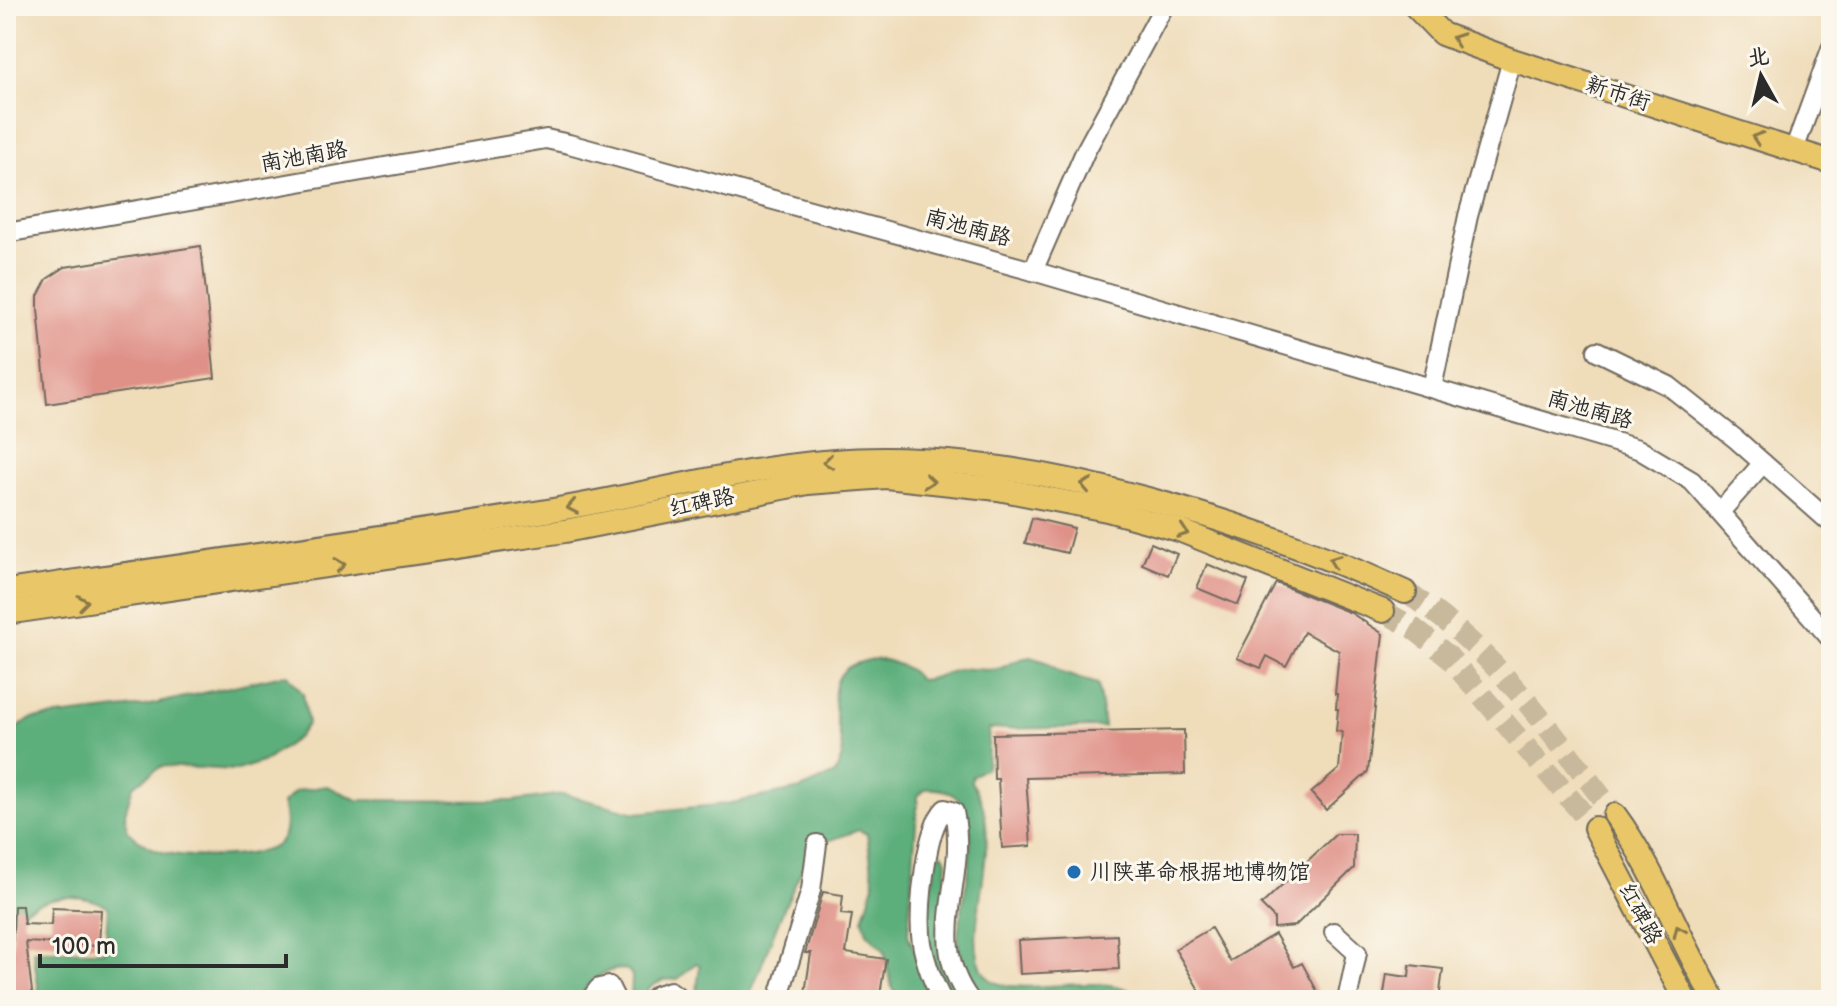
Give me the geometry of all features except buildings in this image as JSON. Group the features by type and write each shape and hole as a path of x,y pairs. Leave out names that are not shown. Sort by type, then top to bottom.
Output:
{"main road":[{"name":"新市街","path":"1415,6 1442,34 1512,60 1831,162"},
{"path":"6,591 556,510 785,467 835,460 888,459 974,465 1108,489 1289,544 1405,592"},
{"name":"红碑路","path":"6,613 565,531 808,483 886,477 998,489 1107,510 1179,530 1383,611"},
{"path":"1615,815 1659,885 1696,969 1715,1000"},
{"name":"红碑路","path":"1595,828 1685,1000"}],"street":[{"path":"1033,271 1085,152 1164,6"},
{"path":"1794,150 1831,49"},
{"path":"1432,388 1468,216 1512,60"},
{"name":"南池南路","path":"6,233 546,139 1033,271 1638,449 1692,481 1831,639"},
{"path":"1597,351 1669,386 1831,523"},
{"path":"1720,512 1763,463"},
{"path":"942,1000 926,961 921,935 930,848 939,816 945,809 954,812 957,826 957,857 947,937 951,965 959,985 970,1000"},
{"path":"778,1000 811,890 817,844"},
{"path":"1334,932 1357,953 1347,1000"},
{"path":"590,1000 599,988 609,986 616,1000"},
{"path":"652,1000 670,991 682,1000"}],"green space":[{"path":"1031,657 1046,662 1062,673 1098,684 1104,727 989,729 987,767 972,776 971,782 982,804 986,829 986,855 976,933 978,956 985,974 997,983 1036,987 1109,985 1128,990 1143,1000 984,1000 966,970 958,946 968,872 969,823 962,804 949,792 926,789 918,796 908,935 936,1000 899,1000 891,985 884,950 867,933 863,919 874,884 867,834 859,830 825,842 808,855 748,1000 699,1000 700,965 696,963 678,979 664,980 650,987 639,1000 631,1000 632,976 628,970 620,969 599,976 579,1000 40,1000 33,950 105,951 108,907 82,898 55,898 29,907 6,923 6,735 31,719 145,706 287,674 303,694 308,723 298,737 265,761 237,770 162,766 133,786 125,813 127,831 154,849 180,855 236,856 278,844 285,830 283,803 296,791 327,786 357,800 512,801 563,794 636,813 726,804 801,789 835,774 842,757 835,688 846,669 867,660 885,660 908,669 919,680 962,669 1001,668"},
{"path":"942,853 947,860 941,937 962,1000 947,1000 927,941 929,895 938,854"}],"tunnel":[{"path":"1405,592 1436,613 1493,664 1545,724 1615,815"},
{"path":"1383,611 1413,628 1447,655 1595,828"}],"place":[{"name":"川陕革命根据地博物馆","path":"1074,872"}]}
